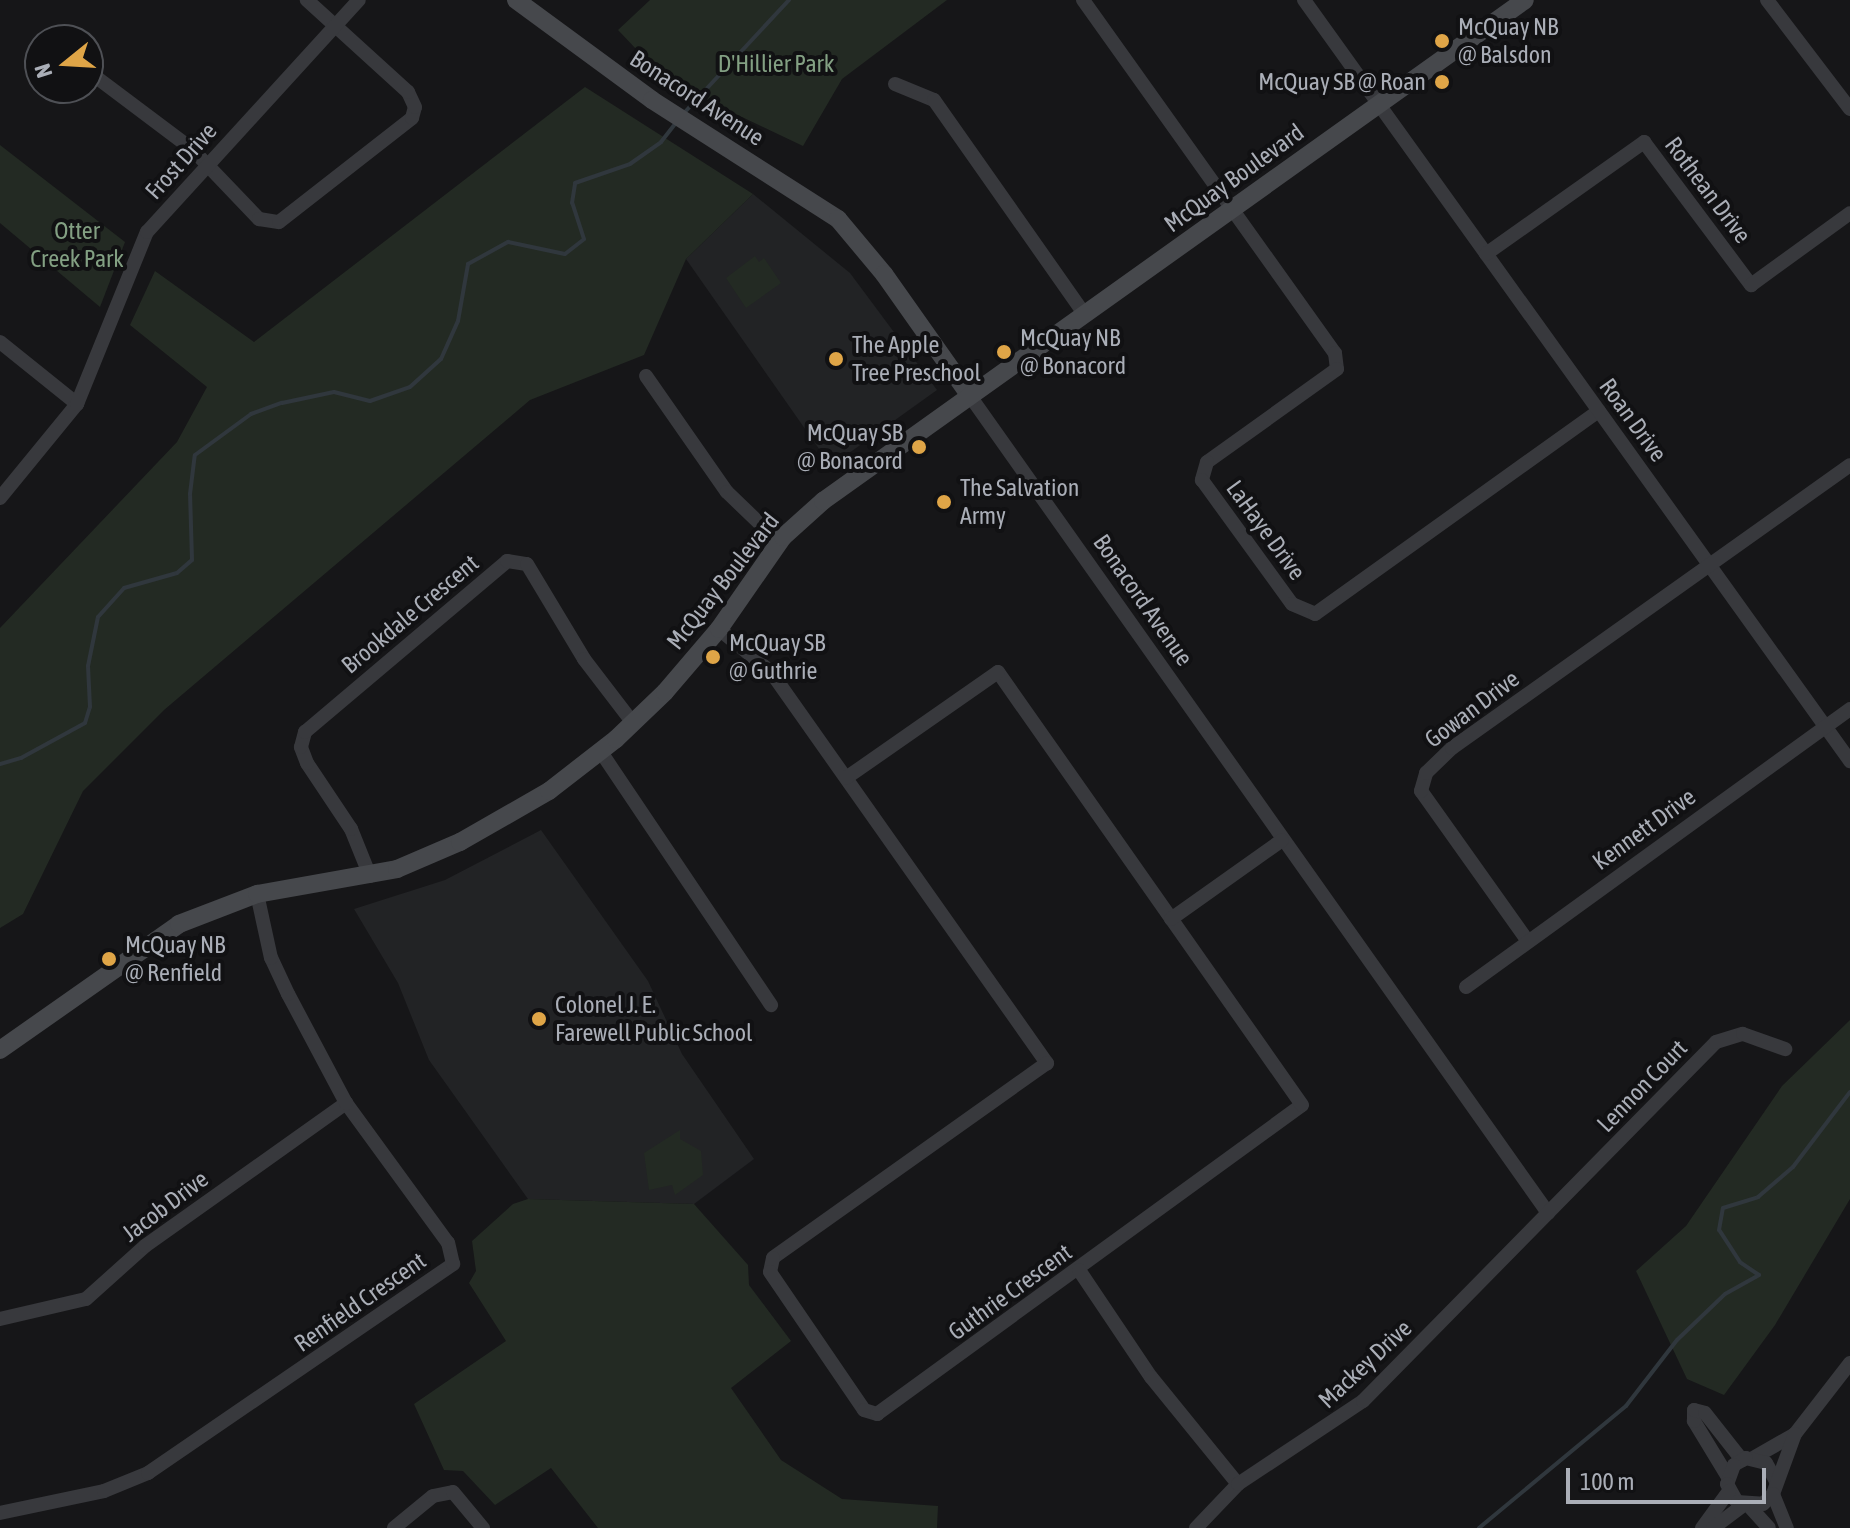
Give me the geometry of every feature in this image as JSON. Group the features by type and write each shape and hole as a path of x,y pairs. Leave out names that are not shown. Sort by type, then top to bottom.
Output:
{"street":[{"path":"104,82 139,105 207,163 259,219 279,222 412,118 415,107 408,92 307,0"},
{"name":"Frost Drive","path":"0,498 77,404 147,232 359,0"},
{"name":"Bonacord Avenue","path":"516,0 652,100 838,219 878,264 1548,1213"},
{"path":"1083,0 1233,209"},
{"name":"Roan Drive","path":"1304,0 1850,761"},
{"name":"McQuay Boulevard","path":"0,1050 157,937 257,894 370,876 425,858 496,824 601,752 633,723 719,629 779,542 823,501 1523,0"},
{"path":"1767,0 1850,109"},
{"path":"895,84 934,100 1085,315"},
{"name":"Rothean Drive","path":"1486,254 1644,142 1751,285 1850,213"},
{"name":"LaHaye Drive","path":"1233,209 1335,353 1337,369 1207,462 1202,480 1292,604 1315,614 1599,411"},
{"path":"0,342 77,404"},
{"path":"646,376 727,492 779,542"},
{"path":"1711,566 1850,465"},
{"name":"Brookdale Crescent","path":"370,876 351,829 307,763 301,747 305,732 507,561 527,564 584,659 633,723"},
{"name":"Gowan Drive","path":"1527,940 1421,791 1426,773 1452,748 1711,566"},
{"name":"Guthrie Crescent","path":"719,629 771,672 1047,1063 773,1258 770,1272 864,1410 877,1414 1302,1105 998,672 846,778"},
{"name":"Kennett Drive","path":"1466,987 1850,709"},
{"path":"601,752 771,1005"},
{"path":"1171,919 1282,840"},
{"name":"Renfield Crescent","path":"0,1513 104,1491 148,1473 453,1264 448,1243 346,1103 271,958 257,894"},
{"name":"Lennon Court","path":"1548,1213 1716,1042 1743,1034 1785,1049"},
{"name":"Jacob Drive","path":"0,1319 86,1299 145,1246 346,1103"},
{"name":"Mackey Drive","path":"1196,1528 1238,1484 1363,1401 1548,1213"},
{"path":"1079,1270 1151,1377 1238,1484"},
{"path":"1713,1528 1774,1488 1795,1434 1850,1363"},
{"path":"1769,1528 1728,1484 1694,1421 1694,1410 1705,1413 1748,1459 1766,1463 1787,1528"},
{"path":"1702,1528 1728,1484 1748,1459 1795,1434"},
{"path":"394,1528 433,1496 453,1492 483,1528"}],"shaded area":[{"name":"The Apple Tree Preschool","path":"753,194 850,273 937,390 831,466 686,259"},
{"name":"Colonel J. E. Farewell Public School","path":"541,830 648,981 682,1054 754,1159 694,1204 528,1199 429,1060 398,983 354,909 445,880"}],"green space":[{"name":"D'Hillier Park","path":"650,0 947,0 842,79 803,146 683,89 656,70 618,30"},
{"path":"585,87 753,194 686,259 644,355 530,400 164,710 83,791 23,914 0,928 0,628 177,442 207,387 130,325 155,271 254,342"},
{"name":"Otter Creek Park","path":"0,145 125,242 100,307 0,223"},
{"path":"755,256 759,262 764,258 781,283 746,308 726,278"},
{"path":"1850,1020 1850,1199 1775,1325 1724,1395 1687,1379 1636,1271 1686,1226 1782,1086"},
{"path":"680,1130 680,1139 701,1151 703,1175 675,1195 672,1185 649,1190 644,1153"},
{"path":"528,1199 694,1204 748,1265 749,1285 791,1341 731,1388 781,1460 842,1499 938,1506 937,1528 598,1528 551,1468 495,1505 463,1471 444,1470 414,1404 506,1341 469,1283 476,1271 472,1241 513,1204"}],"waterway":[{"path":"684,113 789,0"},
{"path":"0,764 21,758 85,723 90,707 88,666 98,617 124,588 177,573 192,560 190,494 195,455 251,414 282,403 334,392 370,401 410,387 441,359 458,321 468,264 508,242 565,254 584,239 572,203 575,183 630,164 661,142 676,123"},
{"path":"1479,1528 1626,1406 1677,1340 1725,1294 1759,1275 1740,1262 1719,1230 1723,1208 1758,1197 1793,1167 1850,1092"}],"place":[{"name":"McQuay NB @ Balsdon","path":"1442,41"},
{"name":"McQuay SB @ Roan","path":"1442,82"},
{"name":"McQuay NB @ Bonacord","path":"1004,352"},
{"name":"The Apple Tree Preschool","path":"836,359"},
{"name":"McQuay SB @ Bonacord","path":"919,447"},
{"name":"The Salvation Army","path":"944,502"},
{"name":"McQuay SB @ Guthrie","path":"713,657"},
{"name":"McQuay NB @ Renfield","path":"109,959"},
{"name":"Colonel J. E. Farewell Public School","path":"539,1019"}]}
